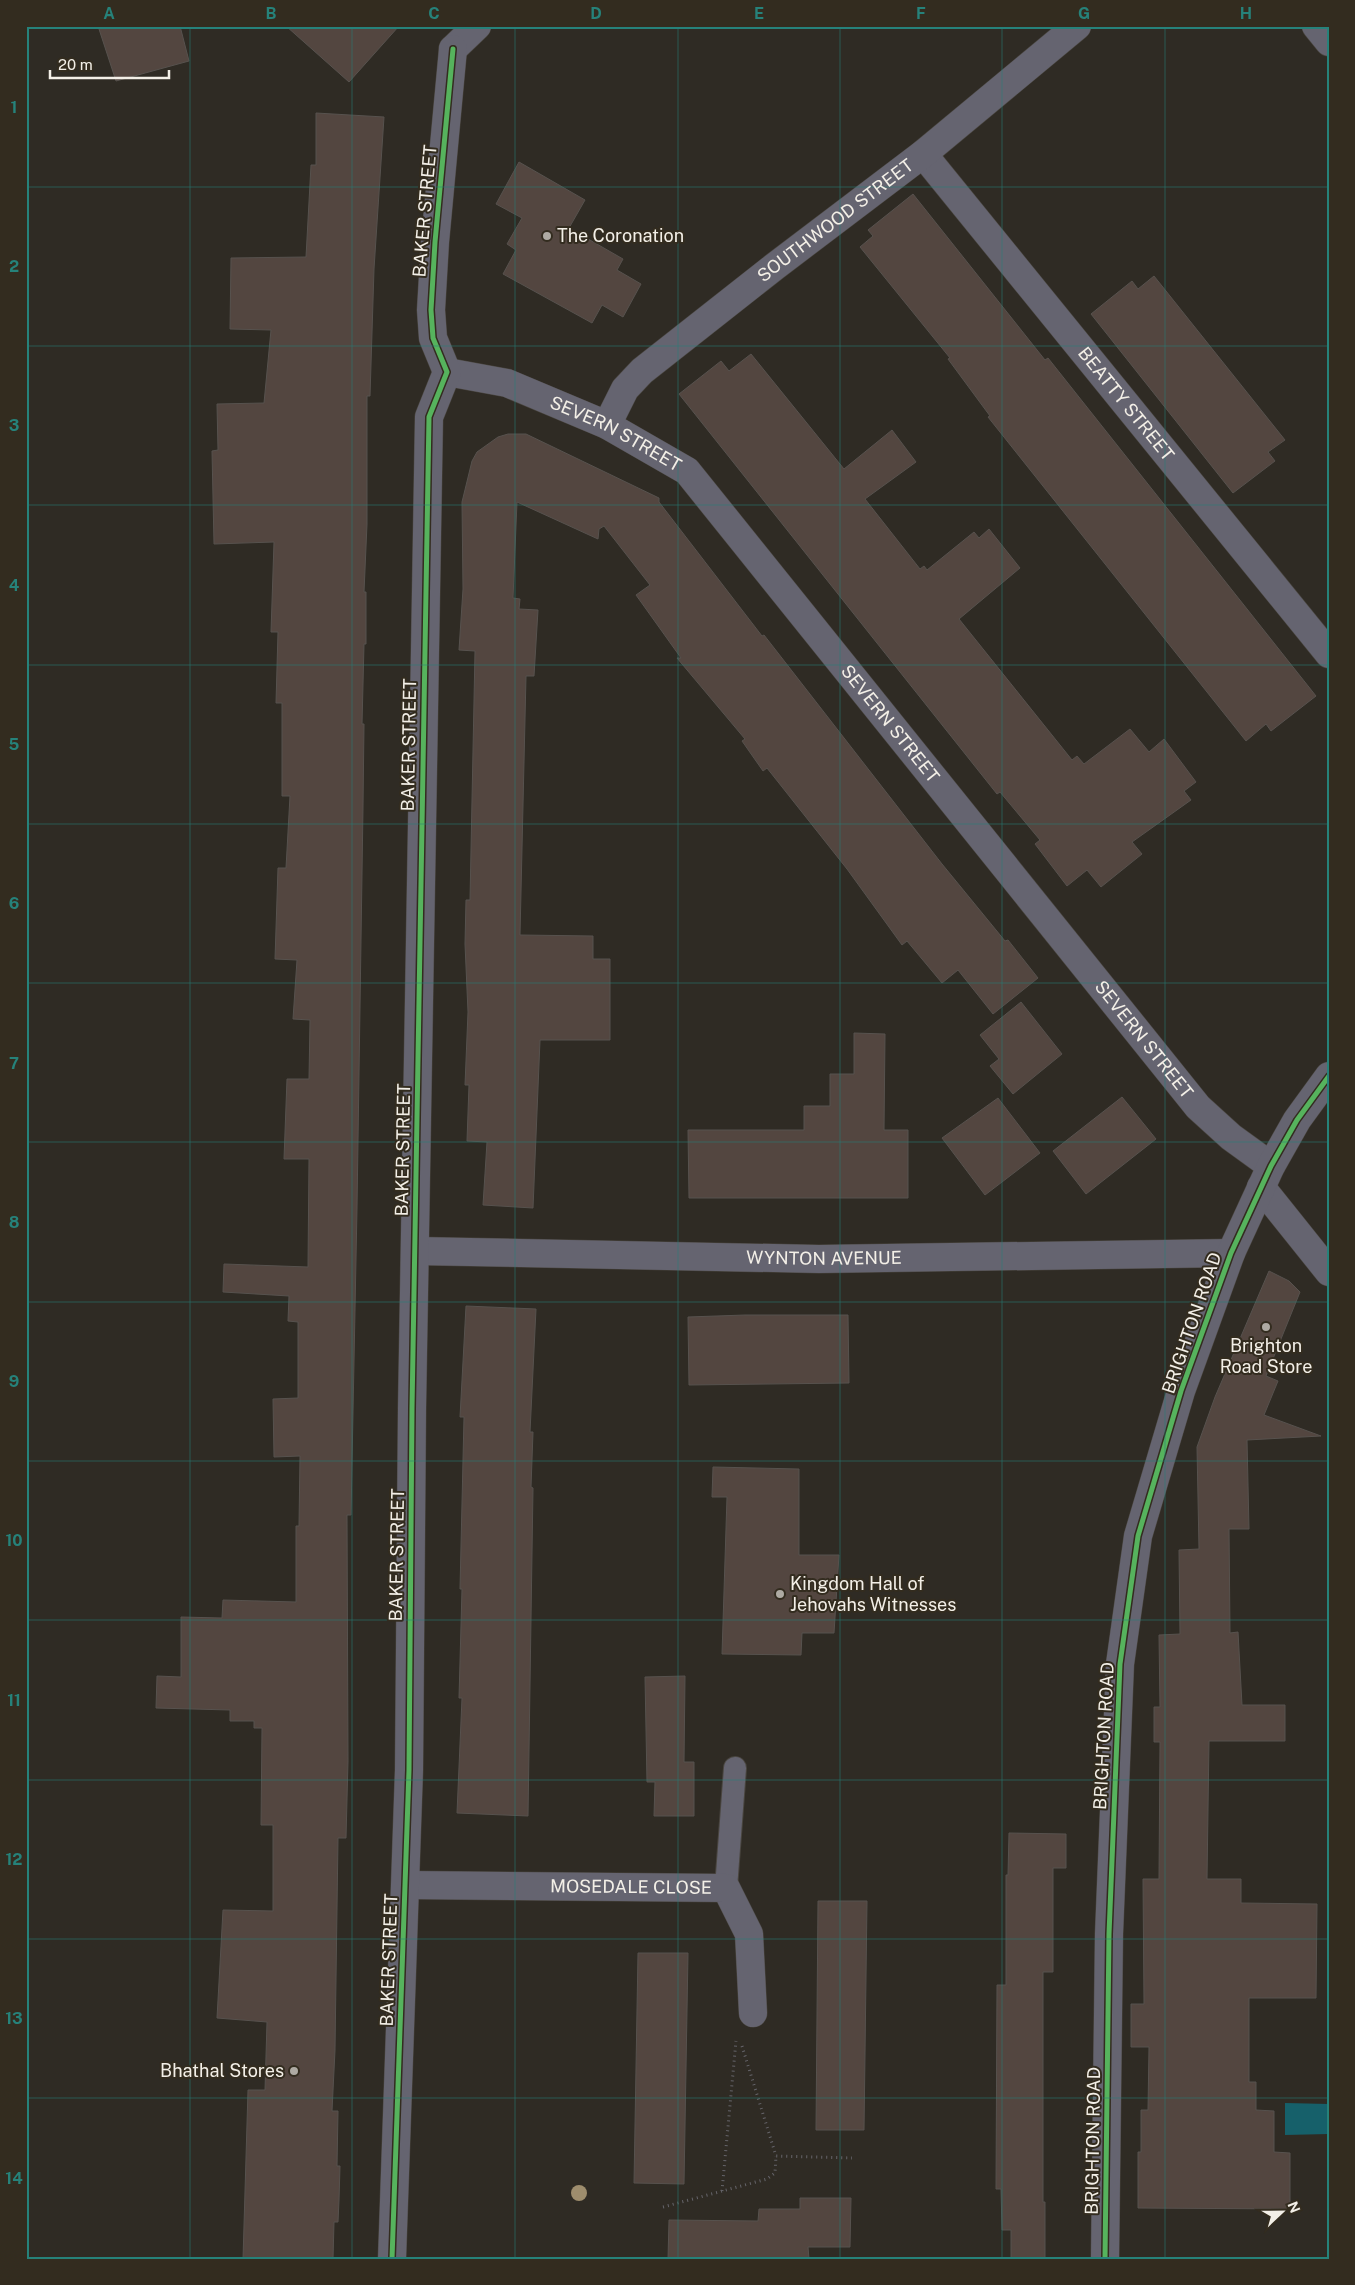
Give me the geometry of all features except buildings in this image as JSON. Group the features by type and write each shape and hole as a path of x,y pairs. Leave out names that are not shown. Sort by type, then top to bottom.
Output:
{"street":[{"path":"448,38 478,26"},
{"name":"SOUTHWOOD STREET","path":"607,425 625,389 642,371 774,267 923,154 1077,26"},
{"path":"1316,26 1329,42"},
{"name":"BAKER STREET","path":"392,2259 406,1885 429,417 447,372 433,338 431,310 448,38"},
{"name":"BEATTY STREET","path":"923,154 1329,654"},
{"name":"SEVERN STREET","path":"447,372 507,383 607,425 687,471 1198,1107 1231,1137 1266,1176 1329,1272"},
{"name":"BRIGHTON ROAD","path":"1105,2259 1109,1916 1120,1664 1128,1594 1138,1536 1179,1400 1230,1253 1266,1176 1297,1120 1329,1076"},
{"name":"WYNTON AVENUE","path":"416,1251 819,1258 1230,1253"},
{"name":"MOSEDALE CLOSE","path":"406,1885 726,1888 749,1934 753,2013"}],"lane":[{"path":"726,1888 735,1768"}],"path":[{"path":"663,2207 767,2179 775,2173 776,2156 738,2038 722,2191"},
{"path":"776,2156 852,2158"}],"water":[{"path":"1285,2103 1329,2104 1329,2134 1285,2135"}],"cycle path":[{"path":"392,2259 409,1770 412,1409 429,417 447,372 433,338 431,310 435,242 453,49"},
{"path":"1105,2259 1109,1934 1120,1664 1138,1536 1181,1391 1231,1253 1271,1166 1297,1120 1329,1076"}],"place":[{"name":"The Coronation","path":"547,236"},
{"name":"Brighton Road Store","path":"1266,1327"},
{"name":"Kingdom Hall of Jehovahs Witnesses","path":"780,1594"},
{"name":"Bhathal Stores","path":"294,2071"}]}
